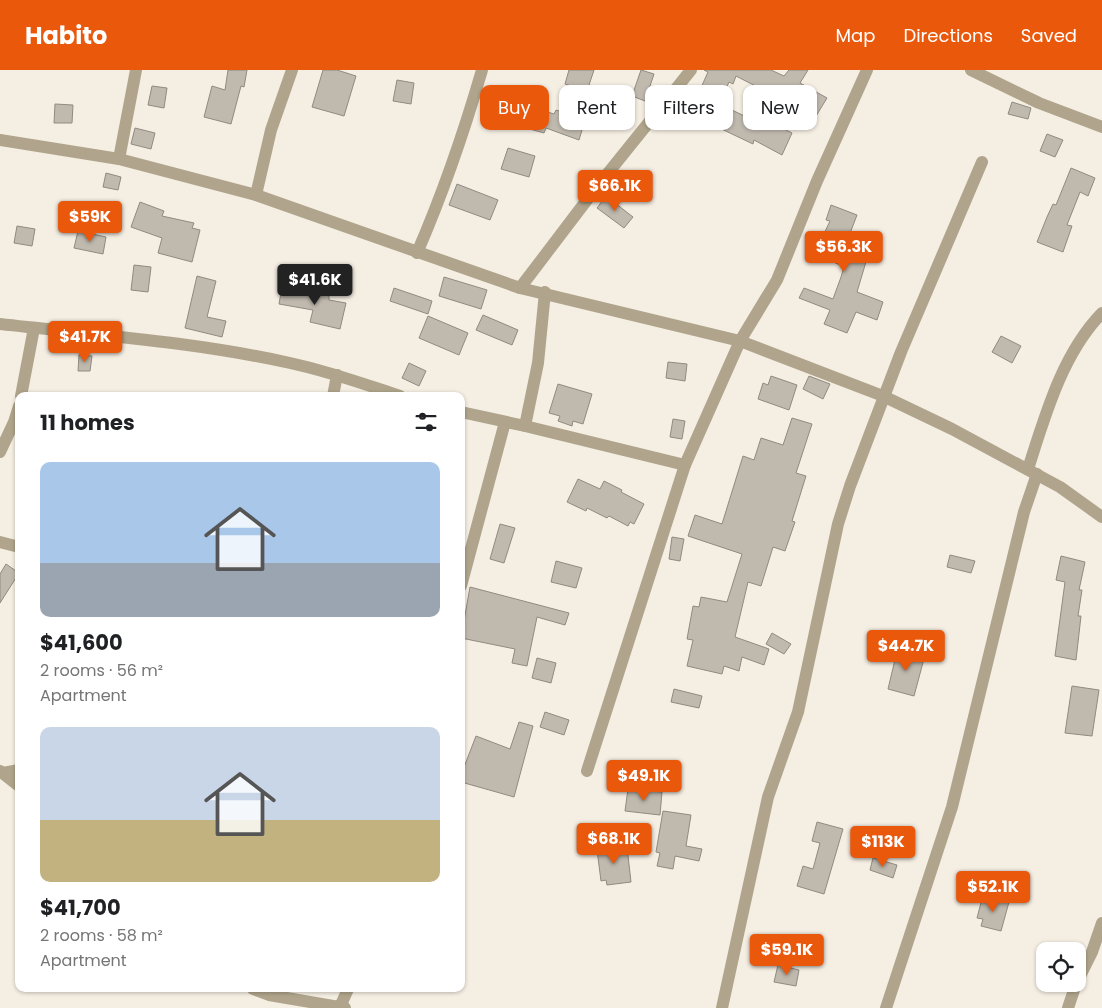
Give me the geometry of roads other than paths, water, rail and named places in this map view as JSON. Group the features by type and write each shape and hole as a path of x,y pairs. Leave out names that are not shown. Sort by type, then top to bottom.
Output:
{"street":[{"path":"119,159 136,70"},
{"path":"256,195 271,130 292,70"},
{"path":"417,253 439,202 464,132 482,70"},
{"path":"520,288 596,188 691,70"},
{"path":"587,771 685,465 740,340 777,280 824,164 867,70"},
{"path":"971,70 1046,106 1102,127"},
{"path":"0,140 119,159 256,195 520,288 545,292 684,329 740,340 884,396 1060,487 1102,517"},
{"path":"722,1008 768,797 798,712 809,668 838,524 850,486 884,396 982,162"},
{"path":"525,426 538,363 545,292"},
{"path":"886,1008 952,807 1048,407 1080,342 1102,313"},
{"path":"0,324 165,342 290,363 337,375 388,392"},
{"path":"22,392 34,328"},
{"path":"334,392 337,375"},
{"path":"465,413 685,465"},
{"path":"0,452 15,419"},
{"path":"465,571 505,422"},
{"path":"0,542 15,546"},
{"path":"2,772 15,770"},
{"path":"2,772 15,783"},
{"path":"1086,964 1102,923"},
{"path":"262,992 343,1008 347,992"},
{"path":"1068,1008 1073,992"}]}
